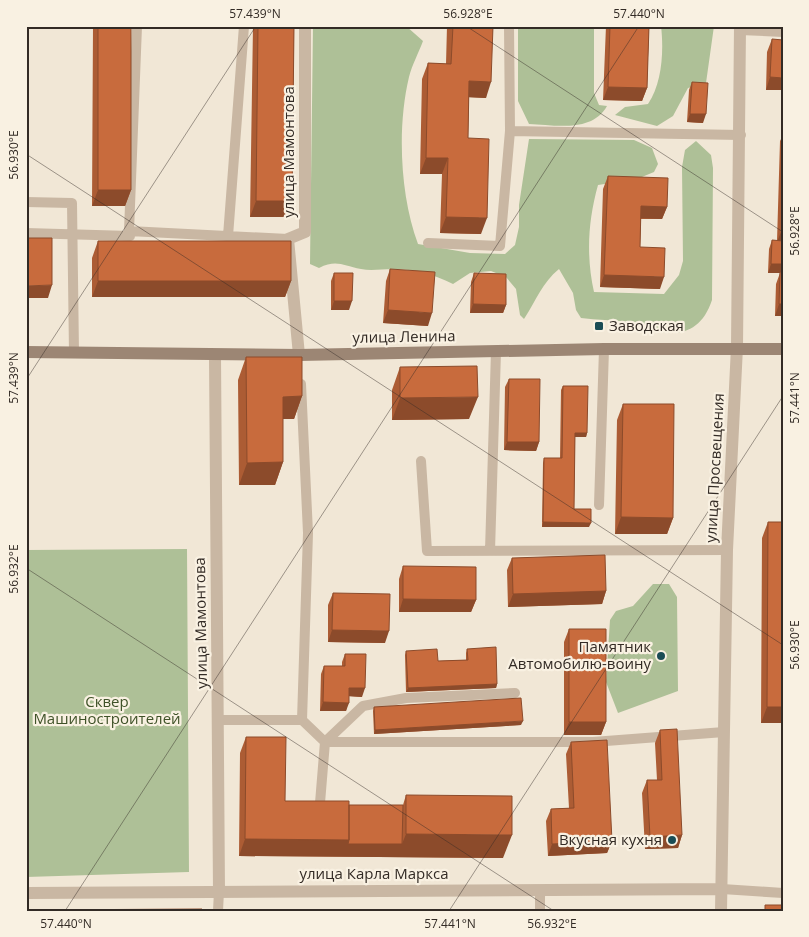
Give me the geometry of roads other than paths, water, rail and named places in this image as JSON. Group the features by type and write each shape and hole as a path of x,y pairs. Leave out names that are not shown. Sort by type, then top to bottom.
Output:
{"street":[{"name":"улица Мамонтова","path":"300,363 288,239 305,232 305,26"},
{"name":"улица Просвещения","path":"721,911 727,550 737,347 740,28"},
{"name":"улица Ленина","path":"26,352 215,356 300,363 496,351 737,347 783,349"},
{"name":"улица Мамонтова","path":"215,356 219,891"},
{"name":"улица Карла Маркса","path":"26,893 722,889"}],"lane":[{"path":"26,233 130,236 137,26"},
{"path":"228,236 244,26"},
{"path":"428,243 500,246 510,131 509,26"},
{"path":"740,28 783,32"},
{"path":"510,131 740,135"},
{"path":"26,202 72,203 74,353"},
{"path":"129,231 288,239"},
{"path":"599,504 604,349"},
{"path":"490,551 496,351"},
{"path":"300,363 308,533 302,720"},
{"path":"421,461 427,551 727,550"},
{"path":"320,803 325,742 363,706 406,698 515,693"},
{"path":"218,720 302,720 325,742 593,742 724,732"},
{"path":"722,889 783,893"},
{"path":"540,890 540,911"},
{"path":"218,911 219,891"}],"place":[{"name":"Заводская","path":"599,326"},
{"name":"Памятник Автомобилю-воину","path":"661,656"},
{"name":"Вкусная кухня","path":"672,840"}],"park label":[{"name":"Сквер Машиностроителей","path":"107,710"}]}
